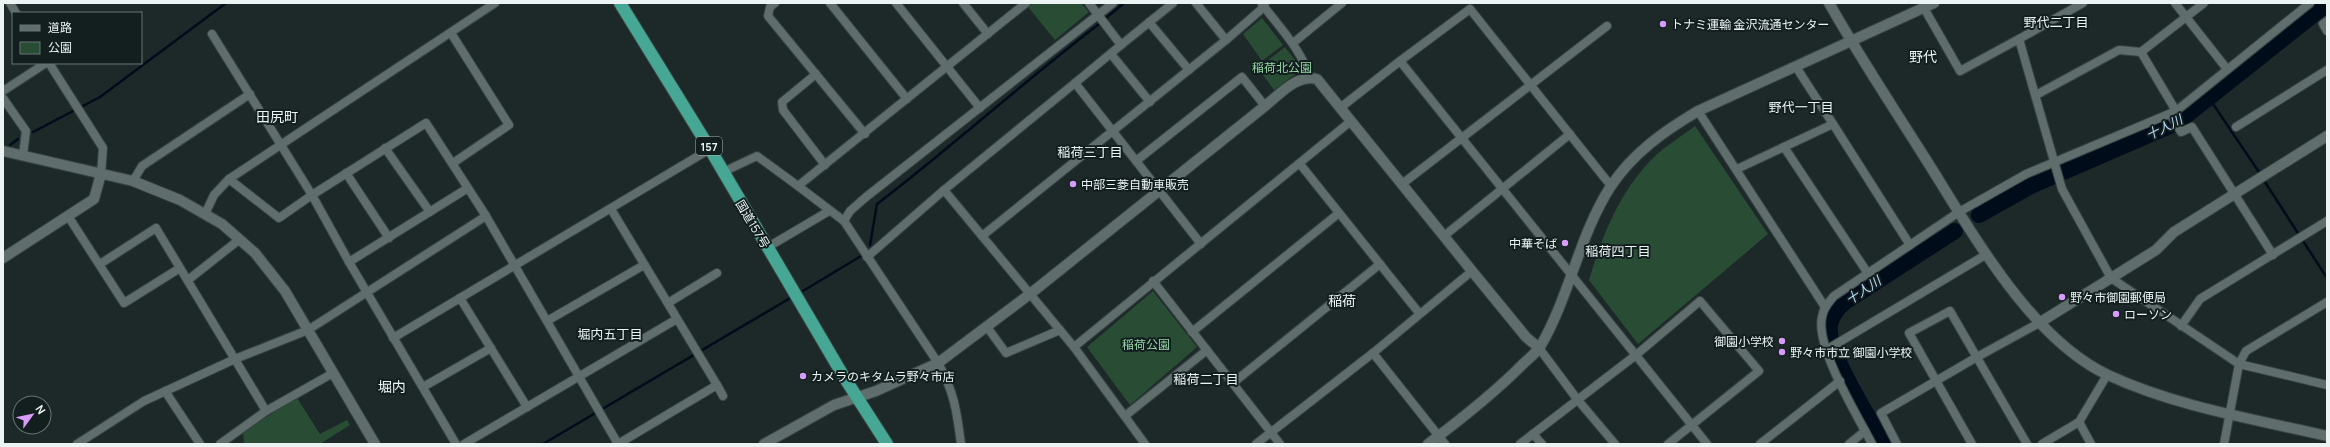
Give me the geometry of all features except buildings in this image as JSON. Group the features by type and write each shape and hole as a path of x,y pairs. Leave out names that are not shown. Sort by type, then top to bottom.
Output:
{"highway":[{"name":"国道157号","path":"620,3 710,149 856,396 887,444"}],"street":[{"path":"10,3 15,12"},
{"path":"205,214 214,195 229,179 495,3"},
{"path":"775,3 770,7 768,16 865,134"},
{"path":"830,3 907,99"},
{"path":"896,3 980,108"},
{"path":"963,3 988,34"},
{"path":"798,186 865,134 1025,3"},
{"path":"1089,3 1121,45"},
{"path":"844,221 850,211 866,197 1113,3"},
{"path":"867,257 944,190 1173,3"},
{"path":"1196,3 1226,40"},
{"path":"1293,43 1342,3"},
{"path":"1830,3 1851,41 1987,254 2013,292 2040,323 2068,351 2107,375 2166,398 2327,436"},
{"path":"1428,444 1441,440 1506,381 1539,348 1558,312 1588,234 1611,186 1644,149 1671,127 1698,111 1934,3"},
{"path":"1924,8 1960,71 2083,3"},
{"path":"2175,3 2227,69"},
{"path":"2036,94 2119,50 2141,52 2204,3"},
{"path":"1872,444 1840,381 1828,348 1821,336 1821,318 1825,307 1844,288 1867,272 1959,212 2026,174 2054,164 2174,114 2227,69 2310,3"},
{"path":"982,236 1226,40 1264,4 1304,60 1310,77"},
{"path":"1340,108 1470,8 1611,186"},
{"path":"2327,21 2323,24 2327,31"},
{"path":"1149,22 1189,70"},
{"path":"1402,184 1607,26"},
{"path":"451,33 509,125 453,164"},
{"path":"212,34 282,144 393,338 456,444"},
{"path":"2019,39 2036,94 2054,164 2061,180 2062,189 2111,278 2239,364 2327,385"},
{"path":"2141,52 2174,114 2181,132 2192,127 2273,255"},
{"path":"1111,54 1150,102"},
{"path":"1400,61 1707,444"},
{"path":"3,91 44,64"},
{"path":"3,258 94,199 101,174 103,148 51,64"},
{"path":"1796,67 1910,244"},
{"path":"2236,127 2327,70"},
{"path":"816,74 782,102 783,110 825,165"},
{"path":"1136,161 1242,77 1265,106"},
{"path":"764,444 834,405 856,396 876,391 938,363 1030,294 1301,78 1310,77 1317,79 1526,337 1539,348 1577,399 1615,444"},
{"path":"1075,84 1201,244"},
{"path":"133,181 142,166 250,94"},
{"path":"3,98 26,131 23,154"},
{"path":"1698,111 1825,307"},
{"path":"1074,347 1351,121"},
{"path":"229,179 279,218 312,195 426,122 486,216 618,444 716,385"},
{"path":"1737,169 1833,124"},
{"path":"1444,236 1570,134"},
{"path":"1897,444 1881,413 1977,357 2040,323 2156,250 2174,232 2327,137"},
{"path":"1784,147 1867,272"},
{"path":"385,148 430,212"},
{"path":"393,338 710,149"},
{"path":"3,151 23,154 133,181 164,192 205,214 240,239 270,271 308,330 375,444"},
{"path":"723,172 757,156 844,221 949,382 956,405 961,444"},
{"path":"1300,164 1419,313"},
{"path":"346,173 389,238"},
{"path":"349,262 468,188"},
{"path":"944,190 1074,347 1145,444"},
{"path":"611,209 723,396"},
{"path":"768,247 829,211"},
{"path":"1192,332 1339,213"},
{"path":"68,216 124,303 180,268"},
{"path":"77,444 116,417 165,391 235,359 308,330 486,216"},
{"path":"2181,326 2200,299 2327,221"},
{"path":"100,264 156,228 266,411"},
{"path":"188,280 240,239"},
{"path":"1828,348 1987,254"},
{"path":"1232,383 1380,264"},
{"path":"547,321 644,265"},
{"path":"1256,444 1373,353 1419,313 1472,271"},
{"path":"668,303 716,273"},
{"path":"1153,281 1280,444"},
{"path":"460,298 527,408"},
{"path":"1520,444 1636,355 1700,301 1759,371 1668,444"},
{"path":"2224,444 2239,364 2246,351 2327,302"},
{"path":"1972,444 1909,333 1950,311 2027,444"},
{"path":"464,444 677,319"},
{"path":"987,327 1006,353 1060,330"},
{"path":"423,388 491,348"},
{"path":"1125,416 1207,350"},
{"path":"1373,353 1441,440"},
{"path":"220,444 266,411 333,373"},
{"path":"2042,444 2079,422 2107,375"},
{"path":"1760,444 1840,381"},
{"path":"165,391 200,444"},
{"path":"2079,422 2091,444"},
{"path":"1849,444 1865,431"},
{"path":"1534,434 1542,444"}],"green space":[{"path":"1033,3 1081,3 1089,12 1055,40 1028,7"},
{"path":"1262,18 1283,45 1262,61 1243,34"},
{"name":"稲荷北公園","path":"1285,47 1302,69 1274,90 1258,68"},
{"path":"1695,126 1768,234 1638,344 1589,280 1600,246 1614,214 1632,183 1655,156"},
{"name":"稲荷公園","path":"1153,291 1197,347 1130,405 1087,347"},
{"path":"297,398 320,434 347,420 350,425 320,444 244,444 243,431"}],"waterway":[{"path":"33,132 100,97 226,3"},
{"path":"1106,18 1124,3"},
{"name":"十人川","path":"1979,215 2031,186 2177,123 2327,4"},
{"path":"870,245 877,204 1099,24"},
{"path":"2209,98 2261,175"},
{"path":"10,145 18,139"},
{"path":"2263,179 2327,278"},
{"name":"十人川","path":"1884,444 1850,385 1835,351 1831,337 1831,321 1836,312 1845,302 1955,231"},
{"path":"798,294 861,256"},
{"path":"543,444 792,297"}],"place":[{"name":"トナミ運輸 金沢流通センター","path":"1663,24"},
{"name":"中部三菱自動車販売","path":"1073,184"},
{"name":"中華そば","path":"1565,243"},
{"name":"野々市御園郵便局","path":"2062,297"},
{"name":"ローソン","path":"2116,314"},
{"name":"御園小学校","path":"1782,341"},
{"name":"野々市市立 御園小学校","path":"1782,352"},
{"name":"カメラのキタムラ野々市店","path":"803,376"}],"district":[{"name":"野代二丁目","path":"2056,22"},
{"name":"野代","path":"1923,56"},
{"name":"野代一丁目","path":"1801,107"},
{"name":"田尻町","path":"277,116"},
{"name":"稲荷三丁目","path":"1090,152"},
{"name":"稲荷四丁目","path":"1618,251"},
{"name":"稲荷","path":"1342,300"},
{"name":"堀内五丁目","path":"610,334"},
{"name":"稲荷二丁目","path":"1206,379"},
{"name":"堀内","path":"392,386"}]}
